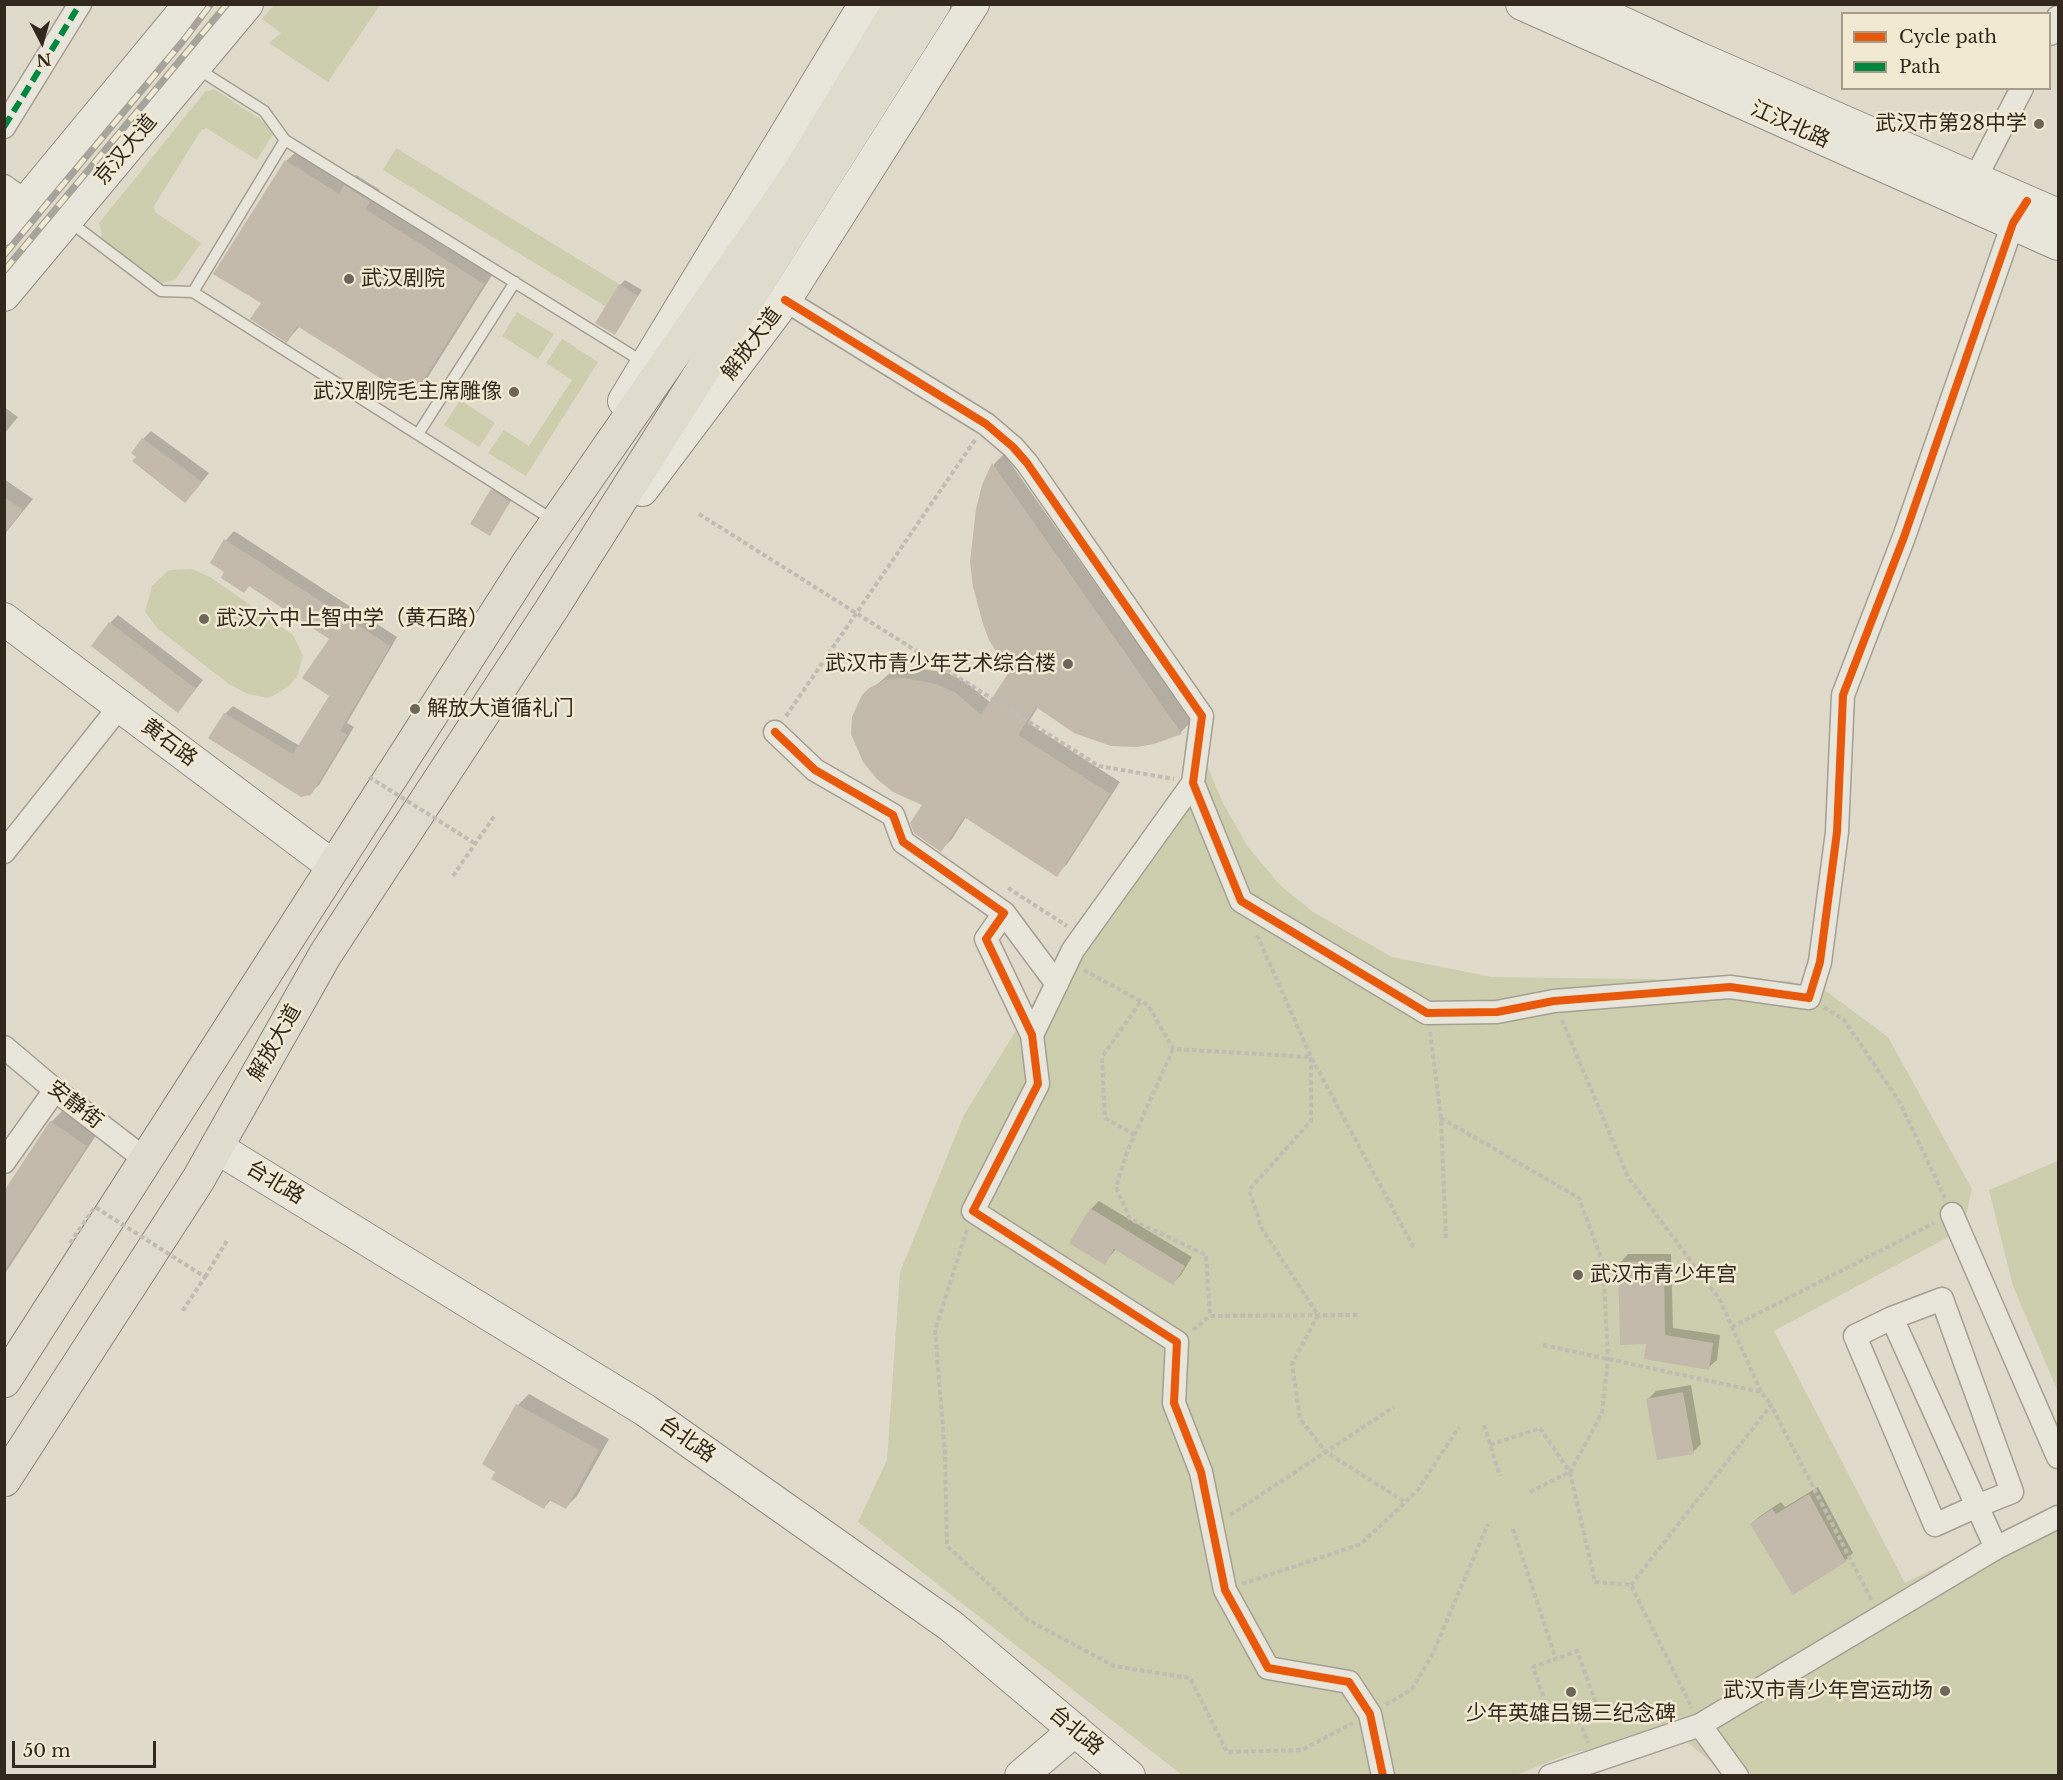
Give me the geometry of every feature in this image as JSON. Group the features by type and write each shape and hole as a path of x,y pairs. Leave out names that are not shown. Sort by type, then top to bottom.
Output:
{"main road":[{"name":"京汉大道","path":"4,229 15,194 190,4"},
{"name":"京汉大道","path":"4,295 247,4"},
{"name":"解放大道","path":"529,562 646,364 865,4"},
{"name":"解放大道","path":"4,1380 529,562 797,176 901,4"},
{"name":"解放大道","path":"4,1480 198,1180 325,955 551,610 934,4"},
{"name":"解放大道","path":"551,610 785,300 973,4"},
{"name":"江汉北路","path":"1522,4 2020,212 2058,215"},
{"name":"江汉北路","path":"1582,4 1696,57 1975,179 2058,244"},
{"name":"黄石路","path":"4,619 334,867"},
{"name":"台北路","path":"216,1147 645,1410 951,1626 1129,1776"},
{"path":"1021,1776 1075,1730"}],"street":[{"path":"4,127 80,4"},
{"path":"1975,179 2021,90"},
{"path":"1193,783 1241,901 1427,1013 1497,1012 1554,1001 1730,987 1809,998 1820,962 1837,832 1844,695 1904,537 2020,212"},
{"path":"785,300 986,424 1013,447 1027,463 1202,716 1193,783 1073,950 1032,1035"},
{"path":"4,852 120,706"},
{"path":"775,732 815,770 893,815 903,842 1004,913 1057,984"},
{"path":"1004,913 986,939 1032,1035 1038,1084 973,1211 1177,1342 1174,1403 1201,1472 1225,1590 1268,1668 1349,1682 1370,1714 1383,1776"},
{"name":"安静街","path":"4,1047 55,1090 146,1160"},
{"path":"4,1162 55,1090"},
{"path":"1952,1214 2058,1457"},
{"path":"1942,1299 2012,1492 1935,1525 1855,1336 1892,1318 1942,1299"},
{"path":"1892,1318 1996,1548"},
{"path":"1550,1776 1700,1725 1996,1548 2058,1517"},
{"path":"1700,1725 1737,1776"}],"lane":[{"path":"195,67 264,111 285,140 646,364"},
{"path":"193,292 285,140"},
{"path":"67,220 161,291 193,292 553,520"},
{"path":"418,434 515,282"}],"path":[{"path":"775,732 986,424"},
{"path":"699,514 1099,766 1193,783"},
{"path":"369,777 476,844"},
{"path":"453,876 495,815"},
{"path":"1241,901 1311,1057 1414,1248"},
{"path":"1068,961 1148,1005 1173,1049"},
{"path":"1732,1328 1952,1214 1899,1101 1844,1020 1809,998"},
{"path":"1135,1135 1106,1118 1102,1057 1141,1001"},
{"path":"1554,1001 1628,1177 1720,1300 1761,1392 1771,1405 1880,1618"},
{"path":"1427,1013 1441,1118 1446,1241"},
{"path":"1173,1049 1311,1057"},
{"path":"1173,1049 1135,1135 1116,1187 1130,1219 1206,1255 1210,1316"},
{"path":"1311,1057 1311,1121 1249,1190 1262,1229 1318,1315"},
{"path":"1441,1118 1579,1198 1603,1263 1608,1359 1602,1413 1570,1472 1530,1492"},
{"path":"70,1243 94,1208 205,1277"},
{"path":"973,1211 935,1330 945,1454 947,1545 1028,1620 1113,1666 1190,1678 1227,1752 1302,1750 1412,1689 1433,1653 1488,1524"},
{"path":"181,1313 228,1239"},
{"path":"1318,1315 1292,1364 1300,1419 1326,1452 1405,1503"},
{"path":"1177,1342 1210,1316 1358,1315"},
{"path":"1543,1345 1761,1392"},
{"path":"1631,1585 1771,1405"},
{"path":"1212,1527 1394,1407"},
{"path":"1484,1425 1500,1476"},
{"path":"1225,1590 1361,1544 1417,1491 1460,1427"},
{"path":"1490,1445 1540,1428 1570,1472 1596,1582 1631,1585"},
{"path":"1513,1529 1556,1659"},
{"path":"1631,1585 1700,1725"},
{"path":"1577,1651 1598,1706 1578,1713 1552,1721 1533,1667 1577,1651"},
{"path":"1578,1713 1594,1761"}],"green space":[{"path":"274,5 380,5 328,82 269,43 281,33 262,19"},
{"path":"214,89 269,125 273,134 257,160 206,128 200,132 154,206 155,212 201,243 175,280 161,283 99,238 102,235 99,223 205,92"},
{"path":"396,148 619,284 605,306 383,170"},
{"path":"517,312 554,334 538,359 502,336"},
{"path":"562,339 598,362 526,476 488,453 504,430 529,446 572,380 546,363"},
{"path":"460,400 495,423 479,447 444,425"},
{"path":"192,569 210,577 293,635 303,656 297,677 288,687 269,698 248,694 229,684 158,629 145,612 152,586 169,570"},
{"path":"1202,754 1223,803 1248,847 1280,885 1313,912 1392,957 1492,977 1789,981 1826,991 1888,1037 1972,1189 1963,1229 1774,1331 1905,1583 2058,1508 2058,1775 1721,1775 1711,1762 1686,1741 1658,1737 1571,1753 1516,1775 1182,1775 858,1522 887,1460 900,1272 964,1115 1063,954"},
{"path":"2058,1161 2058,1392 2013,1286 1989,1190"}],"building":[{"name":"武汉剧院","path":"285,160 339,194 344,185 370,202 365,209 484,284 412,398 297,326 287,343 250,319 261,303 213,274"},
{"path":"619,284 638,296 615,335 595,323"},
{"path":"142,438 202,482 185,503 132,461 136,457 131,453"},
{"name":"武汉市青少年艺术综合楼","path":"992,463 1182,734 1154,744 1137,747 1111,746 1074,733 1036,707 1018,735 1110,794 1057,877 964,817 941,852 914,833 910,823 922,805 893,792 877,779 863,762 851,734 852,717 862,695 869,688 885,680 904,678 936,684 956,693 981,715 1009,672 989,640 983,624 973,587 970,562 976,509 982,485"},
{"path":"491,489 510,502 490,536 470,524"},
{"path":"4,497 23,510 4,534"},
{"path":"224,539 390,646 340,731 347,735 311,795 301,797 208,738 224,713 293,754 329,696 302,678 329,639 249,586 244,593 221,578 224,572 210,563"},
{"path":"109,622 196,689 178,713 91,646"},
{"path":"50,1121 87,1146 4,1271 4,1191"},
{"path":"1090,1208 1185,1266 1173,1285 1114,1249 1105,1265 1069,1243"},
{"path":"1664,1261 1665,1335 1713,1343 1709,1370 1644,1359 1646,1344 1620,1345 1618,1262"},
{"path":"1683,1392 1694,1454 1657,1460 1646,1399"},
{"path":"516,1404 599,1450 566,1509 549,1500 544,1509 491,1479 495,1472 482,1464"},
{"path":"1809,1494 1846,1562 1793,1595 1750,1524 1772,1509 1776,1514"}],"railway":[{"path":"4,255 183,41 211,4"},
{"path":"4,271 227,4"}],"marked path":[{"path":"4,127 80,4"}],"cycle path":[{"path":"785,300 986,424 1013,447 1027,463 1202,716 1193,783 1241,901 1427,1013 1497,1012 1554,1001 1730,987 1809,998 1820,962 1837,832 1843,695 1904,537 2013,223 2027,201"},
{"path":"775,732 815,770 893,815 903,842 1004,913 986,939 1032,1035 1038,1084 973,1211 1177,1342 1174,1403 1201,1472 1225,1590 1268,1668 1349,1682 1370,1714 1383,1776"}],"place":[{"name":"武汉市第28中学","path":"2039,124"},
{"name":"武汉剧院","path":"349,279"},
{"name":"武汉剧院毛主席雕像","path":"514,392"},
{"name":"武汉六中上智中学（黄石路）","path":"204,619"},
{"name":"武汉市青少年艺术综合楼","path":"1068,664"},
{"name":"解放大道循礼门","path":"415,709"},
{"name":"武汉市青少年宫","path":"1578,1275"},
{"name":"武汉市青少年宫运动场","path":"1945,1691"},
{"name":"少年英雄吕锡三纪念碑","path":"1571,1692"}]}
